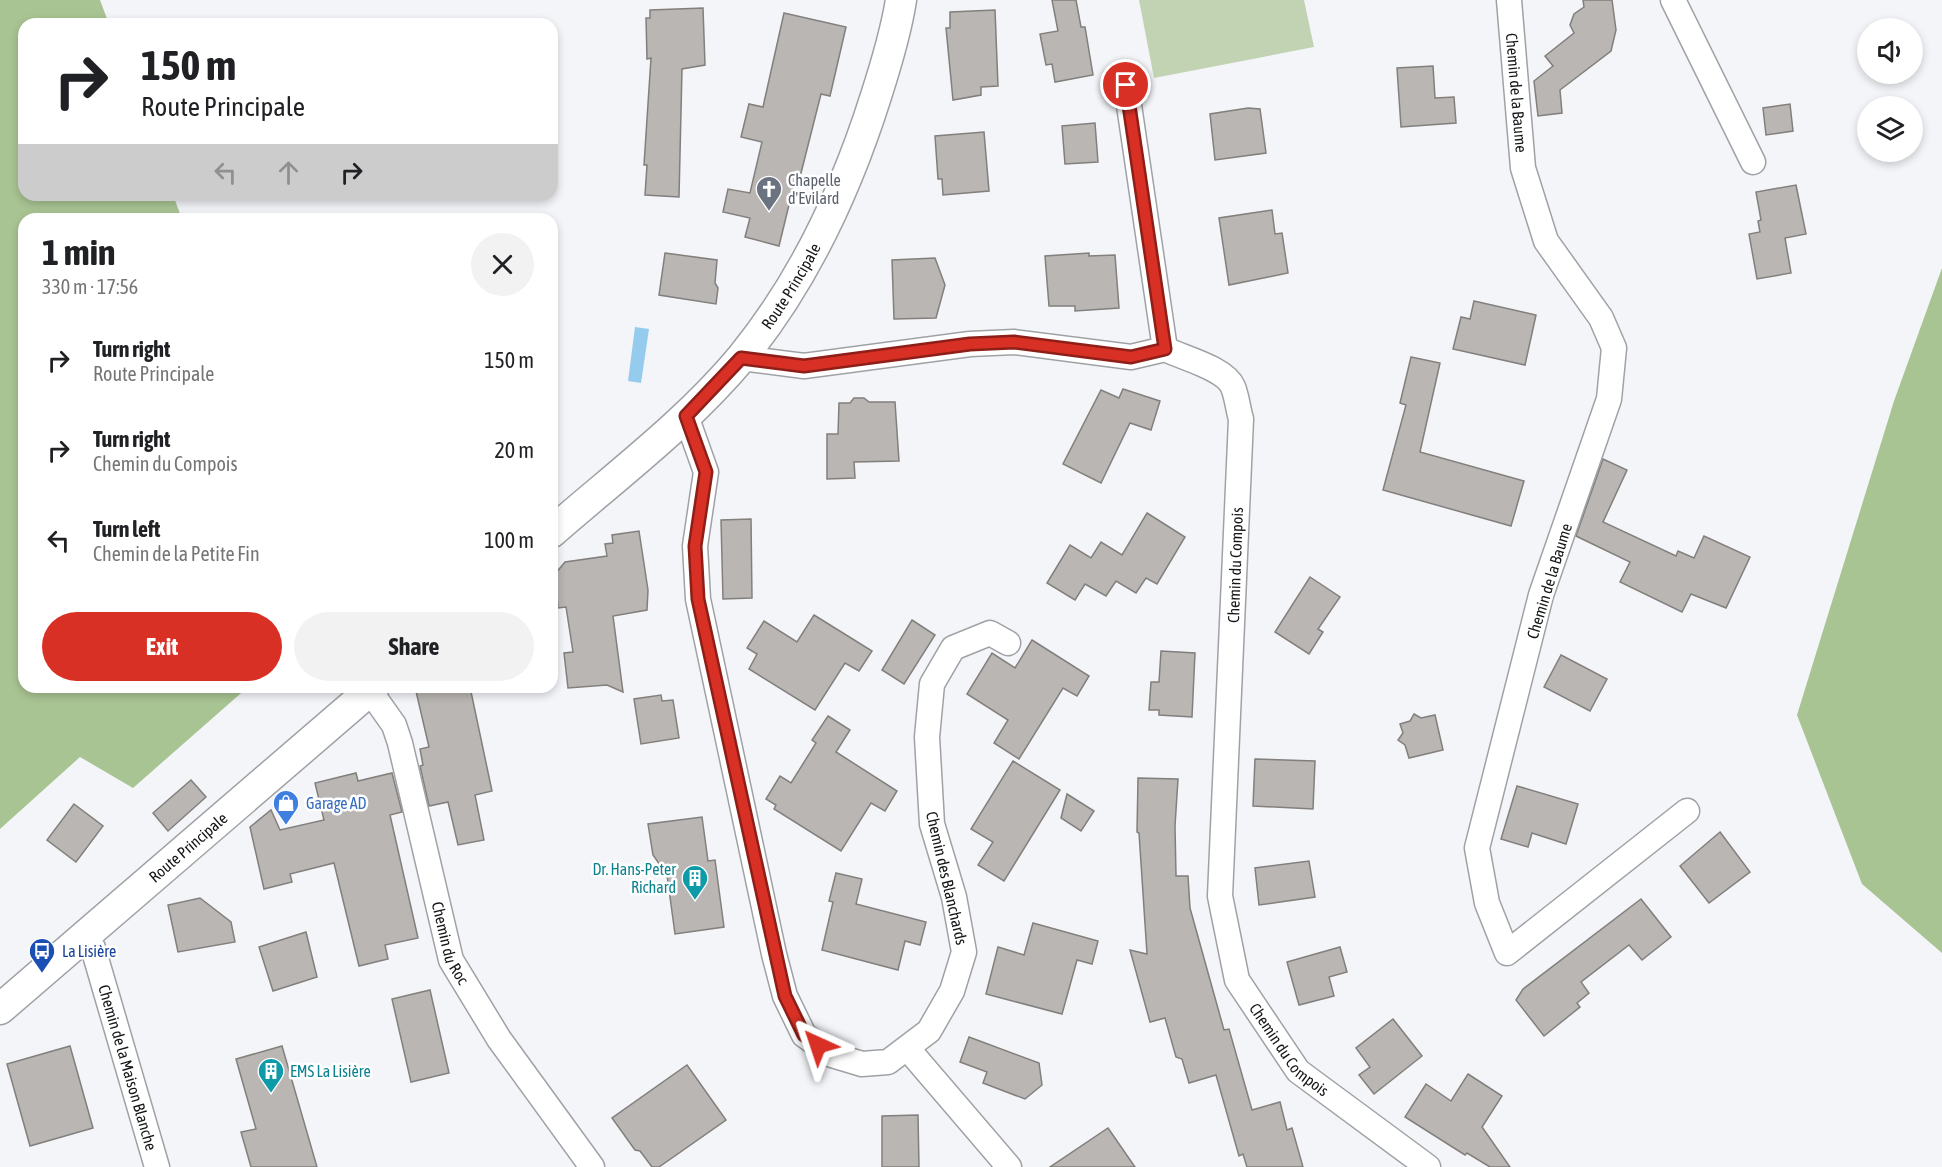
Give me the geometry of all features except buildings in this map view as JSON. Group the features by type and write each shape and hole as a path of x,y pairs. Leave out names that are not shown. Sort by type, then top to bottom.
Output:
{"street":[{"name":"Route Principale","path":"558,527 686,416 741,358 790,291 832,214 863,137 884,70 901,0"},
{"name":"Chemin de la Baume","path":"1509,0 1523,168 1546,242 1601,318 1614,348 1610,399 1541,595 1477,848 1487,903 1507,952 1687,811"},
{"path":"1673,0 1753,162"},
{"path":"741,358 804,366 970,344 1014,342 1131,357 1165,349 1126,85"},
{"name":"Chemin du Compois","path":"1165,349 1189,361 1210,366 1232,384 1241,419 1220,896 1237,980 1298,1071 1428,1167"},
{"name":"Chemin des Blanchards","path":"686,416 706,472 695,546 698,599 785,996 804,1035 832,1055 862,1064 888,1062 930,1031 952,991 964,952 954,897 932,824 927,737 932,684 953,648 990,633 1008,643"},
{"name":"Route Principale","path":"0,1009 367,693"},
{"name":"Chemin du Roc","path":"374,693 394,725 400,743 451,960 499,1039 592,1167"},
{"name":"Chemin de la Maison Blanche","path":"85,936 93,948 157,1167"},
{"path":"908,1049 1009,1167"}],"green space":[{"path":"0,0 100,0 107,18 18,18 18,201 175,201 180,213 18,213 18,693 241,693 133,788 80,757 0,829"},
{"path":"1139,0 1304,0 1314,47 1154,78"},
{"path":"1942,268 1942,953 1862,884 1797,715 1894,401"}],"water":[{"path":"635,327 649,329 641,383 628,381"}],"place":[{"name":"Chapelle d'Evilard","path":"769,212"},
{"name":"Garage AD","path":"286,826"},
{"name":"Dr. Hans-Peter Richard","path":"695,901"},
{"name":"La Lisière","path":"42,974"},
{"name":"EMS La Lisière","path":"271,1094"}],"route":[{"path":"818,1045 804,1035 785,996 698,599 695,546 706,472 686,416 741,358 804,366 970,344 1014,342 1131,357 1165,349 1163,321 1126,85"}]}
